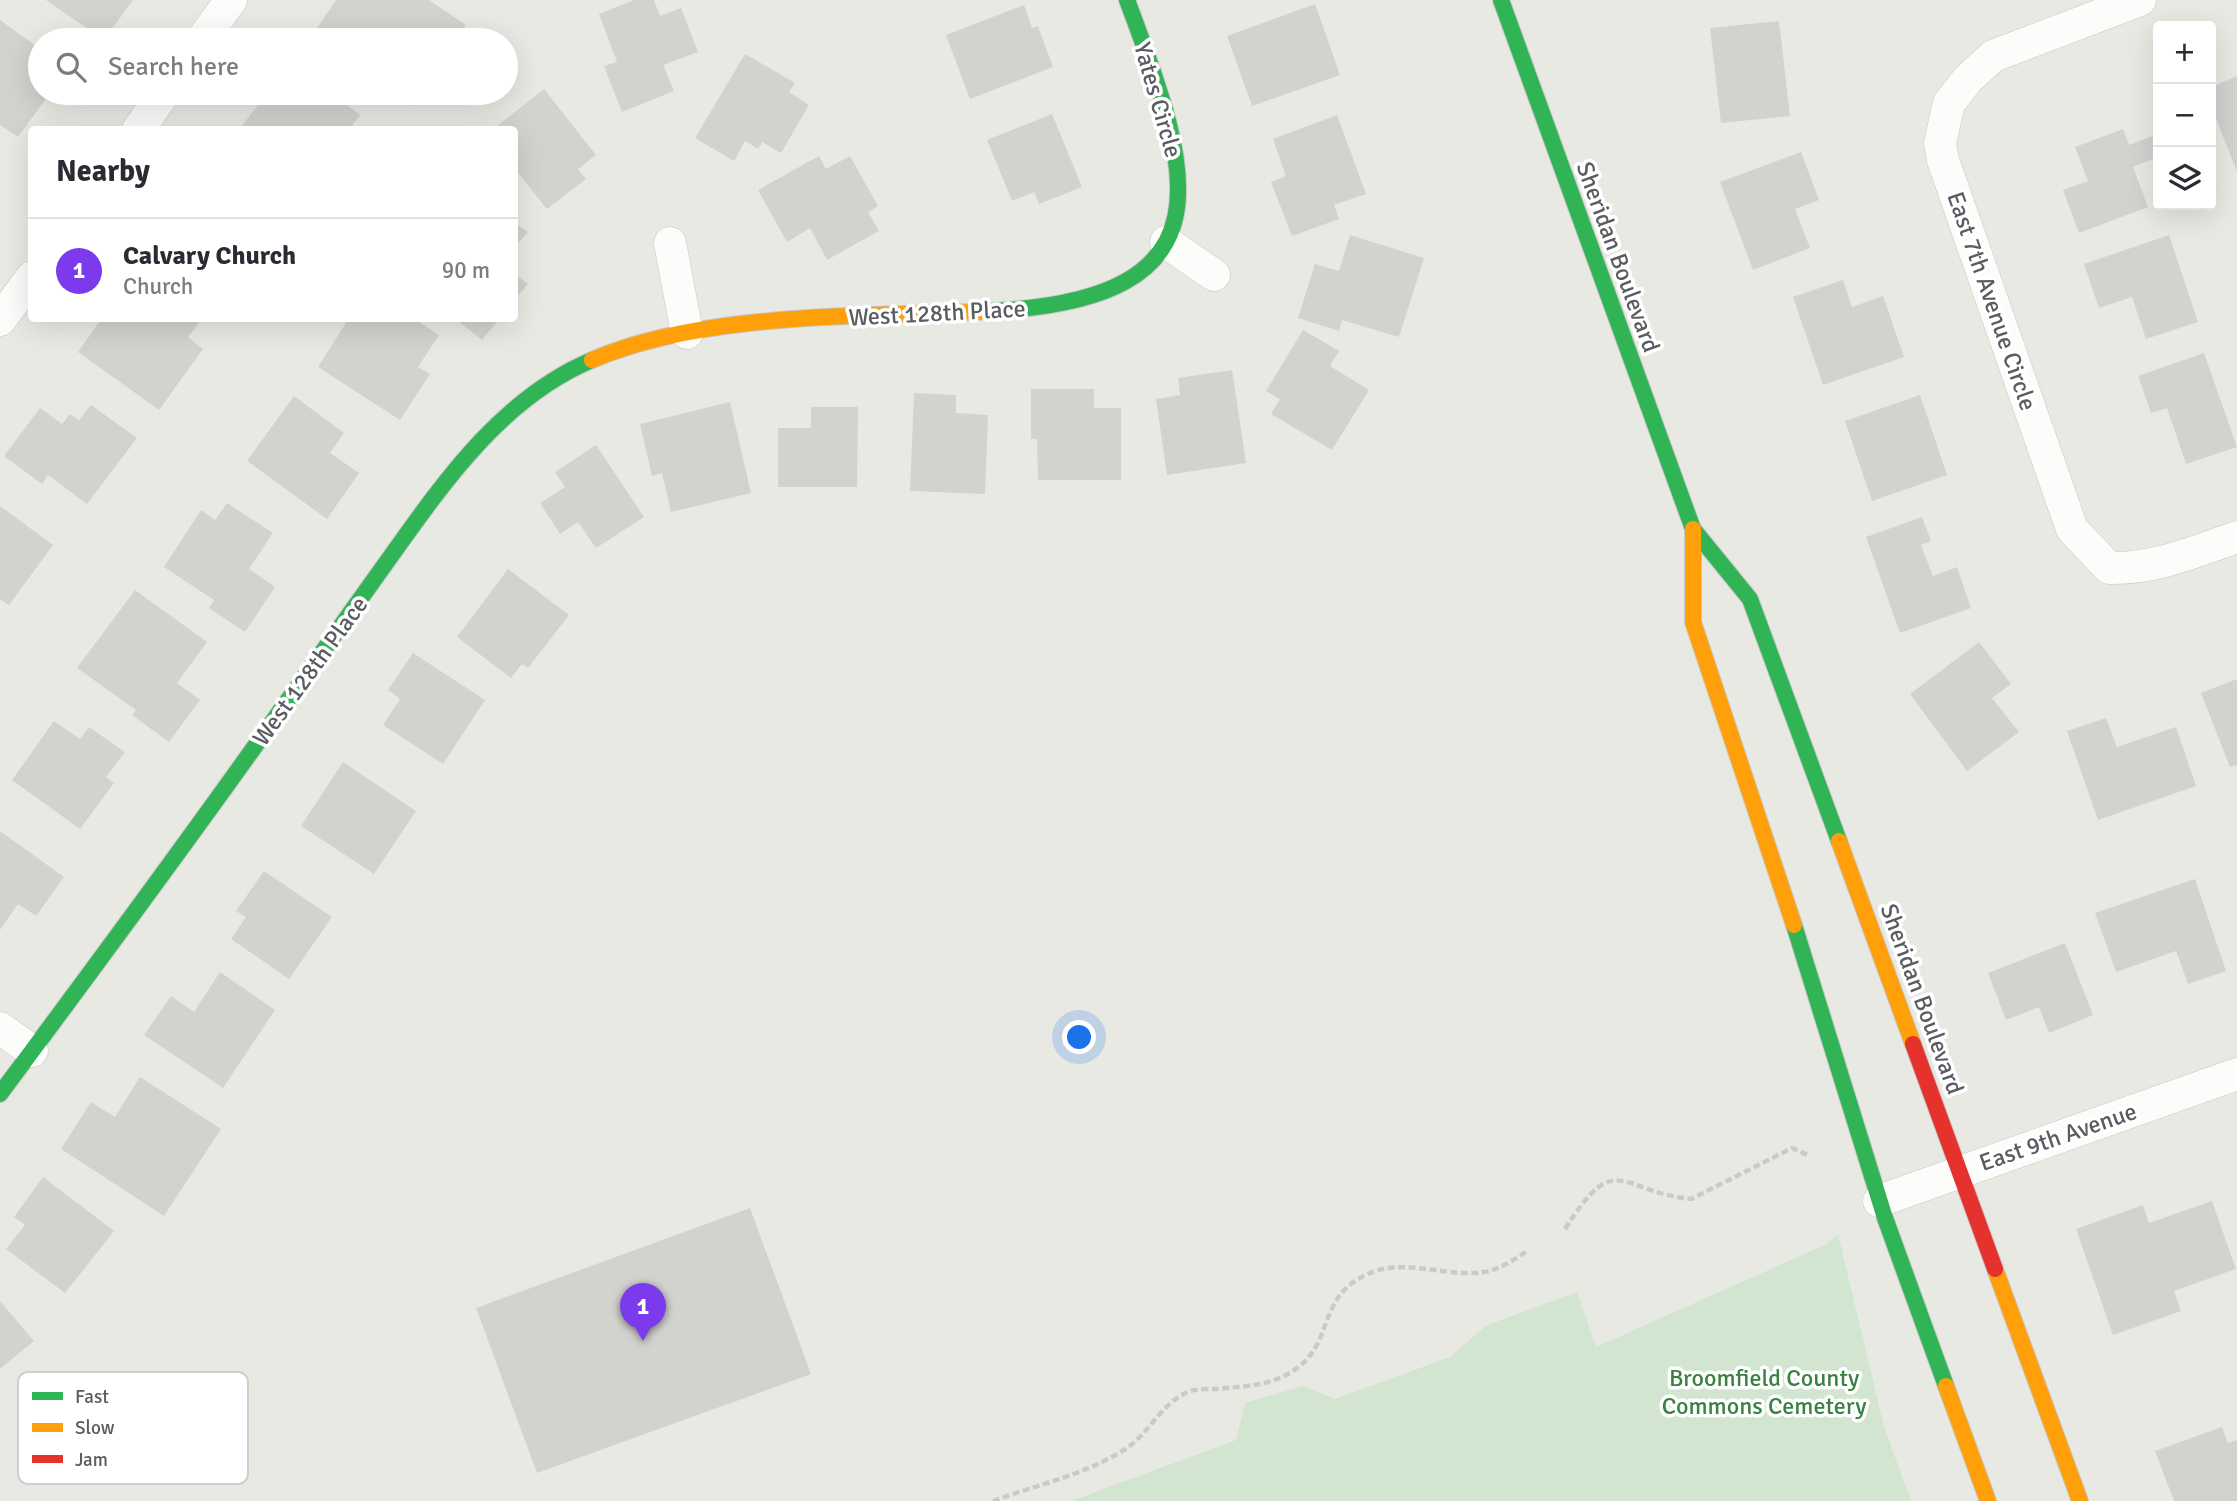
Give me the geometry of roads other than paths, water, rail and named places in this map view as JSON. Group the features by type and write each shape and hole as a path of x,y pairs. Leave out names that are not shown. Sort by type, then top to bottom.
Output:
{"main road":[{"name":"Yates Circle","path":"1127,0 1153,73 1173,142 1180,186 1166,242"},
{"name":"Sheridan Boulevard","path":"1501,0 1693,529 1750,599 2080,1501"},
{"name":"West 128th Place","path":"0,1094 433,498 485,436 527,396 566,372 620,348 687,333 743,324 1045,307 1071,303 1108,291 1138,274 1163,251 1166,242"},
{"name":"Sheridan Boulevard","path":"1693,529 1693,622 1810,974 1879,1201 1987,1501"}],"street":[{"path":"211,28 231,0"},
{"name":"East 7th Avenue Circle","path":"2140,0 1993,56 1968,79 1949,103 1940,143 1943,160 2072,528 2109,568 2135,569 2167,562 2237,537"},
{"path":"141,126 156,105"},
{"path":"1166,242 1214,275"},
{"path":"670,243 687,333"},
{"path":"0,320 28,282"},
{"path":"0,1028 32,1051"},
{"name":"East 9th Avenue","path":"1879,1201 2237,1074"}],"place":[{"name":"Calvary Church","path":"643,1341"}],"park label":[{"name":"Broomfield County Commons Cemetery","path":"1764,1392"}]}
